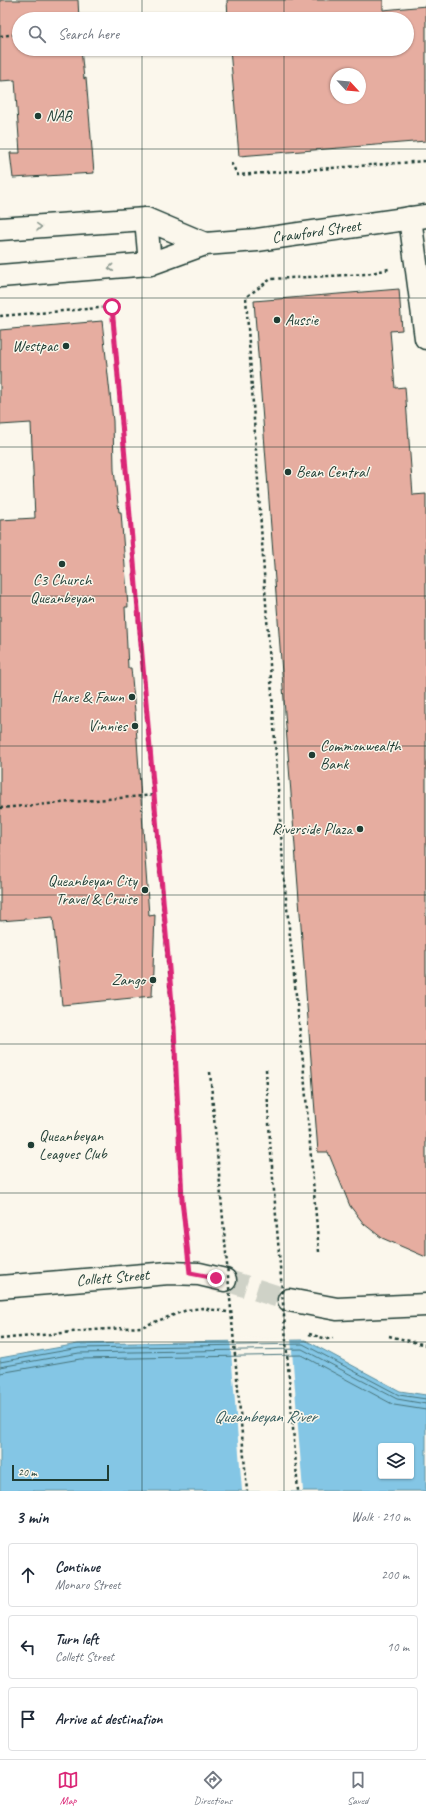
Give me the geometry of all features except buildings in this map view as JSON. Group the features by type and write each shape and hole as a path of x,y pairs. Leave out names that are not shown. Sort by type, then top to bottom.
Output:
{"main road":[{"name":"Crawford Street","path":"0,276 150,264 205,244 258,240 418,217"},
{"path":"418,217 416,262 426,338"},
{"name":"Crawford Street","path":"0,229 146,219 205,244"},
{"path":"146,219 150,264"},
{"name":"Collett Street","path":"0,1287 149,1274 190,1273 225,1280"},
{"path":"289,1300 337,1309 426,1305"}],"path":[{"path":"0,36 12,35"},
{"path":"231,163 238,175 426,161"},
{"path":"319,1252 304,1062 284,879 271,701 246,297 271,279 367,274 416,262"},
{"path":"0,316 112,307 174,1027 182,1200 190,1273"},
{"path":"0,808 154,795"},
{"path":"266,1069 270,1141 298,1491"},
{"path":"210,1072 247,1491"},
{"path":"0,1340 93,1330 141,1327 187,1310 202,1308 227,1312"}],"water":[{"name":"Queanbeyan River","path":"305,1340 400,1391 426,1395 426,1491 0,1491 0,1358 78,1344"}],"pier":[{"path":"291,1338 303,1491 242,1491 230,1339"}],"tunnel":[{"path":"225,1280 289,1300"}],"place":[{"name":"NAB","path":"38,116"},
{"name":"Aussie","path":"277,320"},
{"name":"Westpac","path":"66,346"},
{"name":"Bean Central","path":"288,472"},
{"name":"C3 Church Queanbeyan","path":"62,564"},
{"name":"Hare & Fawn","path":"132,697"},
{"name":"Vinnies","path":"135,726"},
{"name":"Commonwealth Bank","path":"312,755"},
{"name":"Riverside Plaza","path":"360,829"},
{"name":"Queanbeyan City Travel & Cruise","path":"145,890"},
{"name":"Zango","path":"153,980"},
{"name":"Queanbeyan Leagues Club","path":"31,1145"}],"route":[{"path":"112,307 174,1027 182,1200 190,1273 216,1278"}]}
